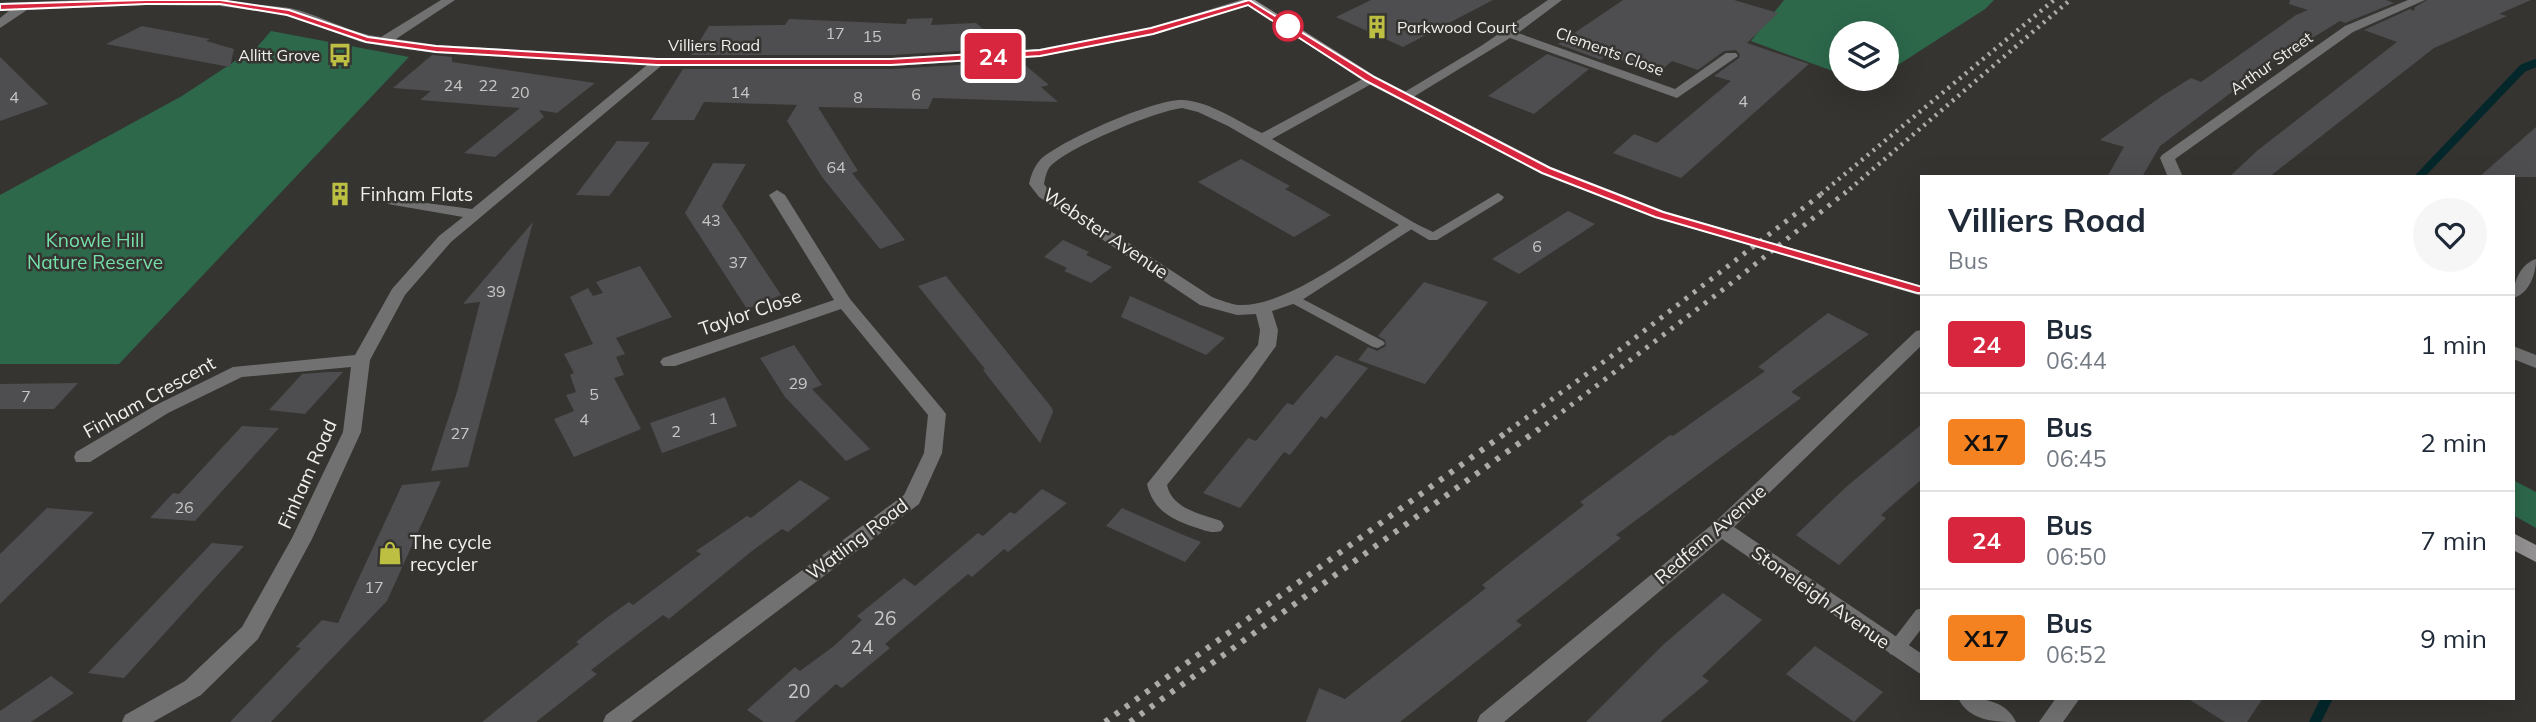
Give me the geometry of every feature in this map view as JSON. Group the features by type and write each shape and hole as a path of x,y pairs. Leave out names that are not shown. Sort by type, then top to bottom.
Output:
{"street":[{"path":"383,42 449,0"},
{"path":"1405,96 1486,49 1556,0"},
{"name":"Arthur Street","path":"2175,175 2167,158 2349,29 2419,0"},
{"path":"1248,1 1370,79 1546,170 1685,222 1920,289"},
{"name":"Villiers Road","path":"0,7 220,2 289,12 336,30 383,42 436,49 657,62 891,62 1040,53 1153,31 1248,1"},
{"path":"0,24 24,6"},
{"name":"Clements Close","path":"1507,33 1677,94 1731,56"},
{"name":"Finham Road","path":"134,722 193,688 250,633 302,539 352,432 361,360 398,293 445,239 642,78 657,62"},
{"path":"1262,139 1370,79"},
{"name":"Webster Avenue","path":"1174,104 1202,109 1262,139 1410,225 1293,298 1262,309 1237,310 1206,301 1044,194 1036,184 1038,171 1053,157 1124,123 1174,104"},
{"name":"Watling Road","path":"614,722 912,499 933,453 937,414 844,302 777,195"},
{"path":"393,201 476,214"},
{"path":"2515,290 2536,264"},
{"name":"Taylor Close","path":"669,362 844,302"},
{"path":"1214,526 1167,507 1158,496 1157,484 1242,381 1267,346 1269,330 1262,309"},
{"name":"Redfern Avenue","path":"1488,722 1720,528 1920,337"},
{"path":"2515,353 2536,362"},
{"name":"Finham Crescent","path":"83,457 162,409 239,371 361,360"},
{"name":"Stoneleigh Avenue","path":"1720,528 1920,665"},
{"path":"2515,542 2536,554"},
{"path":"1972,700 2005,722"},
{"path":"2050,722 2067,700"}],"lane":[{"path":"1410,225 1433,237 1498,197"},
{"path":"1293,298 1378,344"},
{"path":"1896,649 1920,618"}],"green space":[{"path":"1784,0 1994,0 1985,9 1899,64 1899,21 1829,21 1829,70 1751,41"},
{"name":"Knowle Hill Nature Reserve","path":"271,31 409,57 119,364 0,364 0,195 182,96 258,46"},
{"path":"2515,481 2536,492 2536,528 2515,516"}],"building":[{"path":"1371,0 1493,0 1403,47 1336,17"},
{"path":"1623,0 1734,0 1778,13 1747,43 1809,64 1681,178 1613,153 1634,134 1657,143 1731,81 1714,76 1740,55 1736,50 1724,51 1698,70 1672,61 1658,73 1607,55 1601,60 1558,44"},
{"path":"2290,0 2386,0 2394,3 2345,23 2340,21 2268,65 2160,146 2143,175 2108,175 2124,147 2100,140 2162,96 2191,78 2201,82 2296,15 2308,10 2289,4"},
{"path":"2427,0 2531,0 2499,14 2507,16 2434,48 2272,175 2231,175 2258,150 2397,42 2364,30 2410,9 2414,11 2415,7"},
{"path":"933,18 931,25 976,23 1006,48 892,55 691,55 709,26 785,25 789,19 906,24 907,19"},
{"path":"142,26 210,39 206,41 234,49 230,67 106,44"},
{"path":"1547,54 1589,69 1534,114 1488,96"},
{"path":"432,55 452,57 452,62 595,83 557,113 539,110 544,117 495,157 464,153 520,108 420,100 431,91 393,88"},
{"path":"0,57 48,104 0,121"},
{"path":"1020,61 1049,85 1041,87 1058,102 933,98 928,109 818,107 858,171 852,173 905,240 880,249 822,177 787,121 797,105 704,102 694,120 651,120 683,69 892,69"},
{"path":"2536,127 2536,177 2481,175"},
{"path":"617,141 650,142 609,196 576,195"},
{"path":"1241,159 1290,186 1285,189 1331,215 1294,237 1198,182"},
{"path":"713,163 746,164 722,206 781,295 747,309 685,213"},
{"path":"1568,211 1595,224 1519,274 1492,259"},
{"path":"533,222 468,467 431,471 457,392 480,302 463,304"},
{"path":"1063,240 1112,267 1091,283 1064,271 1067,268 1044,257"},
{"path":"640,266 672,317 616,338 625,354 616,357 624,375 614,378 641,429 574,457 554,419 574,411 566,395 576,392 570,375 574,373 564,354 593,344 570,297 588,288 593,296 603,293 596,282"},
{"path":"946,276 1052,408 1053,412 1040,443 918,286"},
{"path":"1424,282 1488,302 1425,384 1358,360 1368,347 1377,351 1386,346 1385,340 1378,336"},
{"path":"1130,296 1225,338 1206,355 1121,317"},
{"path":"1828,313 1869,334 1791,392 1801,398 1616,535 1621,538 1516,621 1522,625 1400,722 1306,722 1319,688 1345,699 1486,588 1482,585 1584,505 1580,502 1670,435 1673,436 1765,371 1758,367"},
{"path":"794,345 822,385 812,389 870,449 846,461 785,397 760,358"},
{"path":"1336,355 1368,368 1326,419 1321,416 1290,455 1284,452 1240,508 1203,493 1248,438 1256,441 1287,403 1293,405"},
{"path":"343,372 305,414 269,410 302,374"},
{"path":"78,383 54,409 0,409 0,384"},
{"path":"725,397 737,426 662,453 650,423"},
{"path":"242,426 279,428 195,521 150,518 173,493 179,494"},
{"path":"1920,426 1920,481 1881,515 1886,518 1839,565 1796,535 1846,487"},
{"path":"800,480 830,498 788,532 782,529 752,551 669,619 663,615 591,670 597,674 536,722 482,722 579,644 576,642 605,619 629,602 633,605 701,554 696,551 747,516 751,518"},
{"path":"441,481 387,601 271,722 230,722 301,648 296,647 322,620 338,623 402,485"},
{"path":"1042,489 1067,503 1008,552 1004,549 972,577 968,574 885,644 890,648 842,688 836,684 794,722 764,722 747,710 795,667 800,671 834,646 862,620 857,616 904,578 915,586 978,533 983,536 1010,512 1015,514"},
{"path":"47,508 94,512 0,604 0,554"},
{"path":"1122,508 1201,542 1185,562 1106,526"},
{"path":"212,543 244,546 124,678 88,673"},
{"path":"1723,593 1762,620 1702,676 1709,681 1660,722 1586,722 1664,644"},
{"path":"1815,646 1883,692 1854,722 1786,674"},
{"path":"51,676 74,693 31,722 0,722 0,711"},
{"path":"2190,700 2262,700 2247,722 2225,722"}],"waterway":[{"path":"2421,175 2523,68 2536,63"},
{"path":"2315,722 2326,700"}],"railway":[{"path":"1821,194 2054,0"},
{"path":"1844,194 2070,0"},
{"path":"1508,431 1609,358 1824,192"},
{"path":"1537,431 1846,192"},
{"path":"1105,722 1511,429"},
{"path":"1130,722 1539,429"}],"bus line":[{"name":"24","path":"0,7 146,1 220,2 289,12 366,39 436,49 657,62 891,62 1040,53 1153,31 1249,1 1370,79 1546,170 1659,214 1920,290"}],"place":[{"name":"Parkwood Court","path":"1377,27"},
{"name":"Allitt Grove","path":"340,55"},
{"name":"Finham Flats","path":"340,194"},
{"name":"The cycle recycler","path":"390,553"}]}
